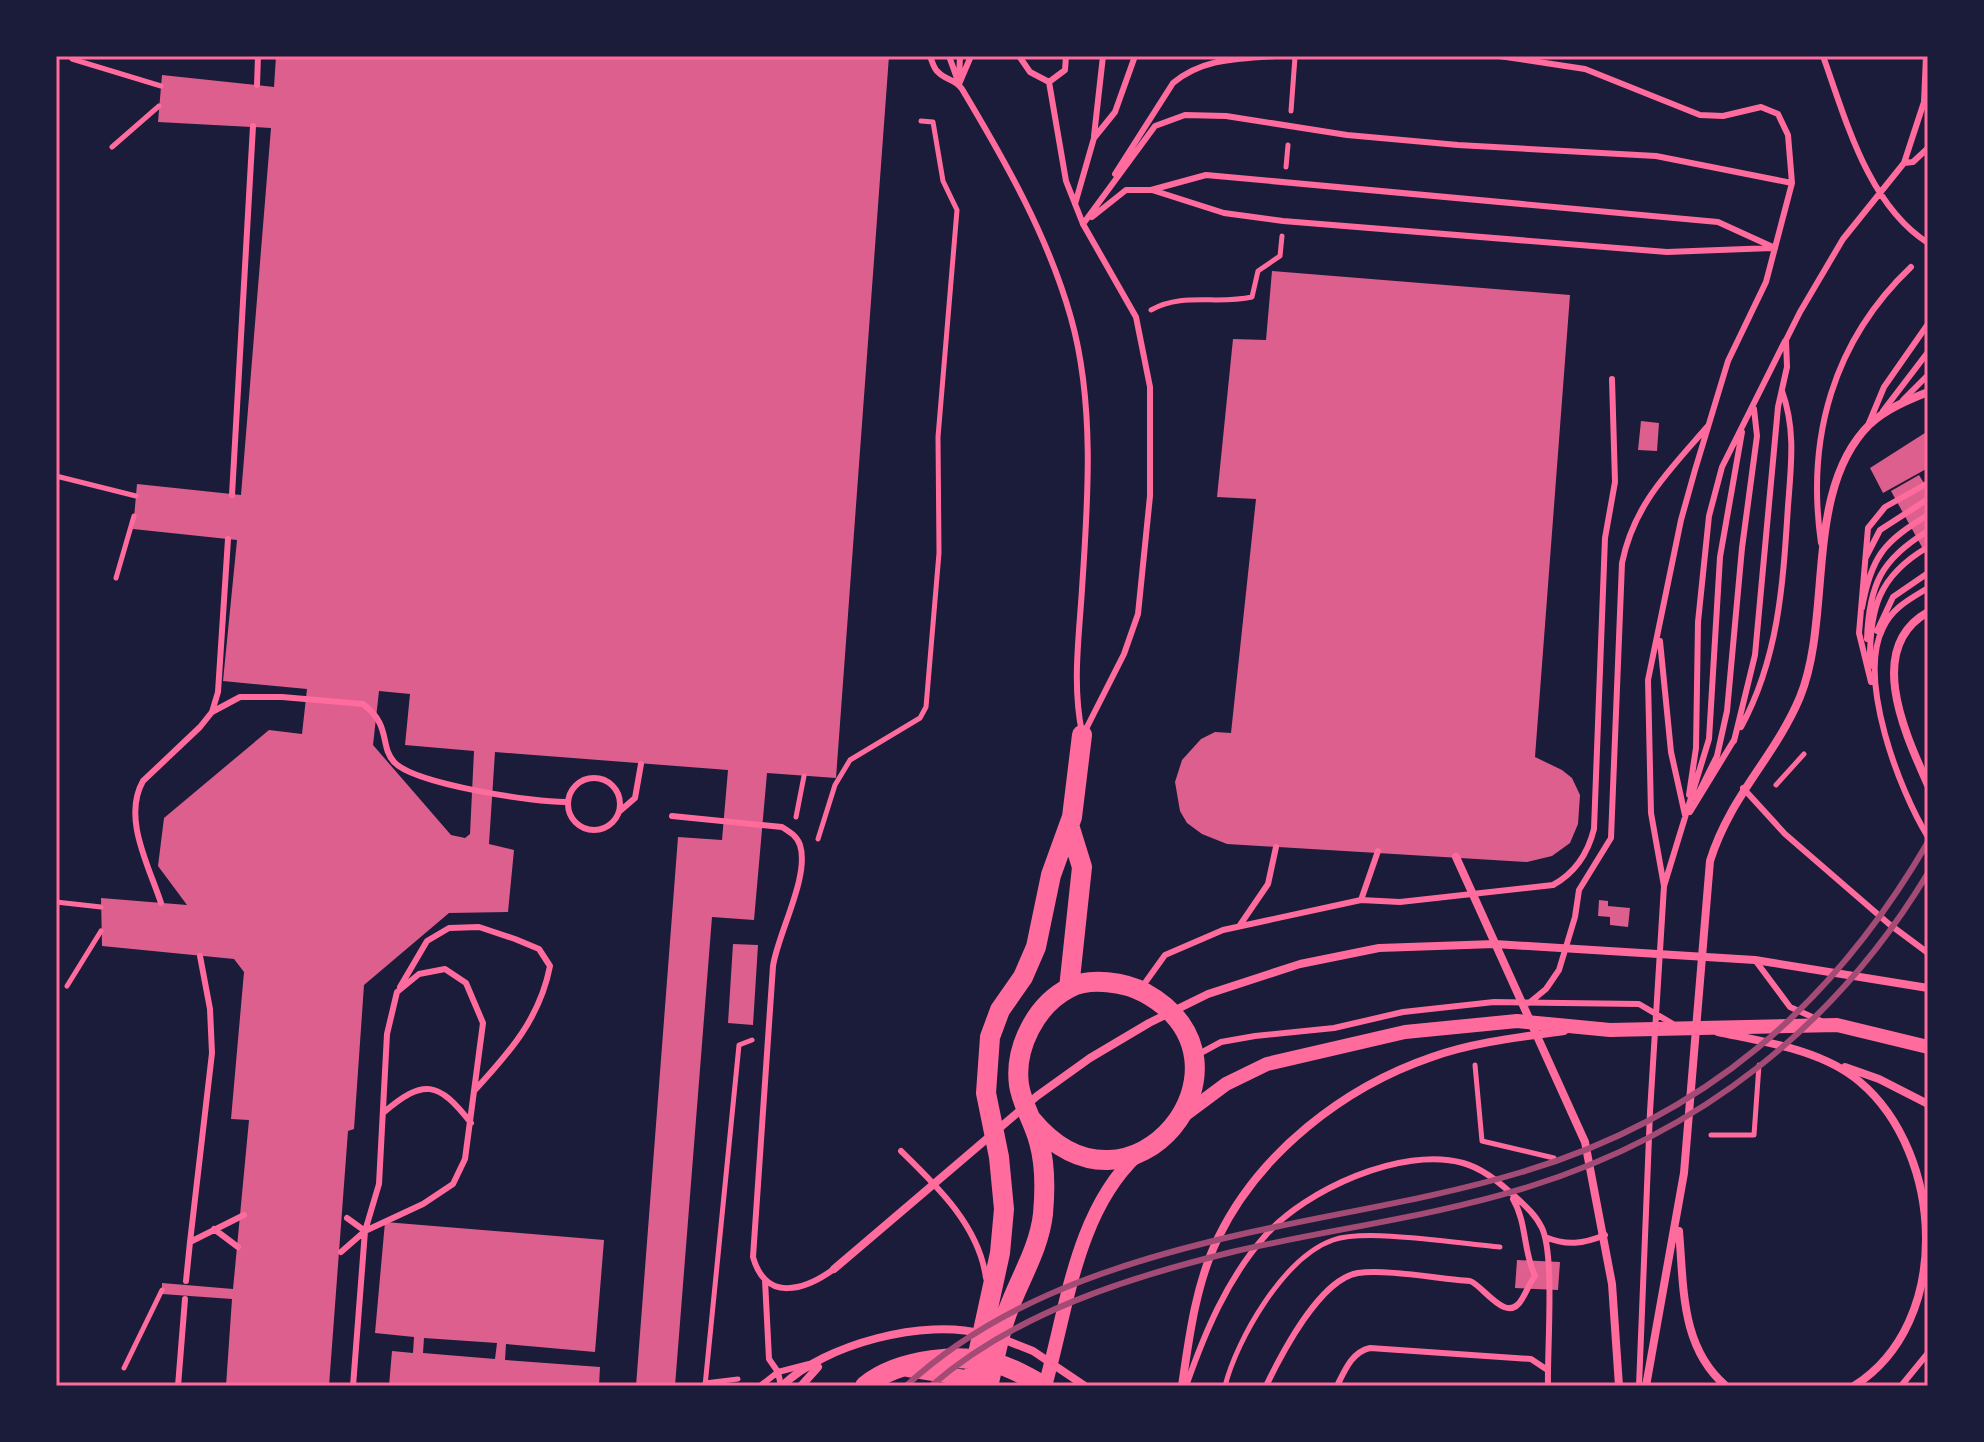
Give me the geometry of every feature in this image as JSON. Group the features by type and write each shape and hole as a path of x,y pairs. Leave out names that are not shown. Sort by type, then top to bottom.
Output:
{"main road":[{"path":"971,1386 1000,1253 1004,1209 999,1157 986,1093 986,1062 1000,1010 1023,977 1036,947 1051,875 1069,825 1082,735"},
{"path":"1069,825 1082,867 1069,988"},
{"path":"988,1386 1005,1317 1032,1255 1042,1222 1040,1144 1031,1119 1019,1083 1022,1046 1040,1014 1069,988 1093,982 1140,990 1159,1001 1175,1016 1187,1035 1193,1056 1191,1097 1183,1116 1155,1146 1137,1155 1097,1160 1077,1156 1059,1147 1031,1119"},
{"path":"872,1380 903,1366 983,1361 1003,1365 1044,1386"},
{"path":"941,1366 998,1386"}],"street":[{"path":"1646,1386 1678,1218 1707,887 1716,839 1743,788 1784,729 1810,667 1822,547 1838,479 1868,427 1895,408 1928,392"},
{"path":"1928,612 1909,625 1900,639 1894,676 1895,694 1928,783"},
{"path":"1456,857 1571,1109 1590,1159 1605,1235 1617,1325 1619,1386"},
{"path":"834,1269 1005,1122 1090,1058 1149,1023 1208,994 1300,964 1379,948 1445,943 1755,960 1928,988"},
{"path":"1183,1116 1226,1084 1267,1064 1405,1032 1517,1021 1610,1030"},
{"path":"1184,1386 1201,1285 1217,1238 1241,1199 1272,1159 1311,1124 1351,1096 1433,1056 1563,1031 1711,1031 1837,1025 1928,1047"},
{"path":"1711,1031 1879,1079 1928,1104"},
{"path":"1837,1065 1883,1105 1900,1135 1914,1172 1927,1245 1920,1301 1907,1331 1871,1375 1854,1386"},
{"path":"1044,1386 1090,1221 1111,1184 1137,1155"},
{"path":"1678,1218 1689,1327 1705,1365 1726,1386"},
{"path":"781,1386 793,1375 870,1339 944,1329 971,1331 1008,1341 1033,1351 1083,1384"},
{"path":"801,1386 828,1359"}],"lane":[{"path":"257,85 258,56"},
{"path":"930,56 938,73 959,84"},
{"path":"949,56 959,84 1028,207 1056,272 1072,320 1085,408 1082,591 1075,700 1082,735"},
{"path":"959,84 960,56"},
{"path":"959,84 971,56"},
{"path":"1019,56 1030,72 1049,82"},
{"path":"1049,82 1065,70 1066,56"},
{"path":"1075,204 1094,138 1103,56"},
{"path":"1094,138 1115,112 1135,56"},
{"path":"1083,224 1173,83 1203,64 1275,56"},
{"path":"1499,56 1585,69 1700,115 1723,116 1761,107 1778,114 1788,135 1792,183 1766,282 1728,361 1681,520 1648,680 1651,813 1664,886 1650,1112 1639,1386"},
{"path":"1823,56 1876,187 1907,230 1928,243"},
{"path":"1686,819 1696,748 1704,546 1722,467 1742,432 1765,377 1843,239 1904,163 1924,102 1926,56"},
{"path":"1049,82 1066,181 1083,224 1136,317 1150,387 1150,496 1138,614 1124,654 1082,735"},
{"path":"1083,224 1155,126 1185,115 1226,116 1458,145 1656,156 1792,183"},
{"path":"232,495 253,126"},
{"path":"1904,163 1913,162 1928,148"},
{"path":"1083,224 1126,190 1151,190 1206,175 1718,222 1775,248"},
{"path":"1151,190 1224,213 1283,221 1667,252 1775,248"},
{"path":"1822,547 1816,506 1819,462 1834,381 1869,311 1911,267"},
{"path":"1868,427 1884,387 1928,324"},
{"path":"1734,741 1755,655 1774,443 1787,367 1786,340"},
{"path":"1878,418 1928,352"},
{"path":"1895,408 1928,377"},
{"path":"1140,990 1165,955 1193,940 1238,927 1361,900 1400,902 1553,885 1567,877 1591,841 1605,538 1615,482 1612,379"},
{"path":"1686,819 1753,706 1774,644 1781,602 1792,445 1792,417 1782,391"},
{"path":"1686,819 1717,756 1727,711 1742,548 1757,436 1754,405"},
{"path":"1529,1003 1559,970 1567,948 1579,890 1611,838 1622,563 1629,531 1647,497 1710,423"},
{"path":"1664,886 1709,739 1720,557 1742,432"},
{"path":"1928,483 1875,517 1864,541 1859,633 1906,794 1928,837"},
{"path":"1861,579 1871,542 1880,530 1928,499"},
{"path":"1859,633 1868,579 1876,559 1898,532 1928,515"},
{"path":"1872,665 1867,625 1876,584 1886,562 1906,544 1928,531"},
{"path":"212,712 218,692 228,539"},
{"path":"1873,689 1870,639 1881,591 1902,562 1928,547"},
{"path":"1872,665 1875,637 1883,611 1906,586 1928,573"},
{"path":"1872,665 1883,627 1894,611 1928,588"},
{"path":"1659,633 1671,752 1686,819"},
{"path":"161,903 137,837 137,792 143,781 212,712 240,697 363,704 382,725 391,758 411,774 520,798 568,802"},
{"path":"620,811 619,793 614,786 599,778 581,781 574,787 568,802 578,824 594,830 610,825 635,798 641,764"},
{"path":"1743,788 1798,845 1928,953"},
{"path":"672,816 782,827 793,834 800,845 799,878 777,943 763,1082 753,1257 757,1271 765,1280 790,1289 805,1287 834,1269"},
{"path":"1238,927 1268,884 1276,847"},
{"path":"1361,900 1378,851"},
{"path":"353,1386 365,1231 379,1184 387,1034 397,992 427,941 449,928 479,927 539,949 550,966 545,990 520,1040 475,1090"},
{"path":"186,1281 212,1053 210,1009 200,956"},
{"path":"1755,960 1790,1007 1837,1025"},
{"path":"341,1252 365,1231 423,1204 453,1184 465,1159 483,1023 466,983 445,969 419,974 397,992"},
{"path":"1193,1056 1221,1042 1334,1028 1403,1012 1494,1002 1639,1004 1682,1030"},
{"path":"383,1113 418,1088 438,1089 452,1099 471,1123"},
{"path":"901,1151 946,1198 976,1241 989,1297"},
{"path":"1184,1386 1204,1335 1229,1286 1264,1236 1291,1210 1322,1191 1388,1167 1442,1159 1465,1164 1506,1189 1530,1210 1545,1237 1548,1261 1548,1386"},
{"path":"1266,1386 1294,1333 1315,1306 1336,1284 1357,1273 1470,1281 1478,1283 1493,1302 1509,1307 1517,1304 1535,1276 1527,1260 1524,1224 1506,1189"},
{"path":"190,1242 244,1215"},
{"path":"347,1218 365,1231"},
{"path":"214,1229 238,1247"},
{"path":"1545,1237 1563,1245 1589,1242 1605,1235"},
{"path":"765,1280 769,1359 778,1372 781,1386"},
{"path":"178,1386 185,1299"},
{"path":"1337,1386 1352,1359 1360,1350 1370,1348 1531,1359 1545,1365 1548,1372"},
{"path":"1901,1386 1928,1353"},
{"path":"760,1386 778,1372 828,1359"}],"path":[{"path":"1284,184 1295,56"},
{"path":"72,59 161,86"},
{"path":"112,147 159,106"},
{"path":"814,850 835,785 850,760 920,718 926,707 939,535 938,437 957,210 943,181 933,122 921,121"},
{"path":"1136,317 1171,299 1233,301 1252,297 1258,271 1280,256 1283,221"},
{"path":"56,476 136,496"},
{"path":"116,578 134,516"},
{"path":"1776,785 1804,754"},
{"path":"793,834 804,776"},
{"path":"56,902 101,907"},
{"path":"67,986 101,931"},
{"path":"738,1379 705,1384 739,1045 757,1039"},
{"path":"1711,1135 1754,1135 1759,1065"},
{"path":"1475,1071 1482,1141 1554,1158"},
{"path":"124,1368 162,1290"}],"building":[{"path":"276,56 889,56 836,778 767,773 754,920 712,917 675,1386 636,1386 678,837 722,840 728,770 495,752 489,844 514,850 508,912 449,913 364,985 354,1129 348,1131 329,1386 226,1386 232,1299 162,1294 162,1283 233,1289 249,1120 231,1119 244,972 234,959 102,946 101,898 187,905 158,866 164,818 269,730 302,734 307,689 223,681 237,540 133,529 137,484 241,495 271,128 158,122 162,75 274,87","holes":["379,691 410,694 405,745 474,751 470,834 465,838 451,835 373,745"]},
{"path":"1272,271 1570,295 1535,757 1572,778 1580,795 1578,824 1570,843 1552,856 1527,862 1227,844 1202,834 1187,823 1180,811 1175,782 1182,760 1201,739 1215,732 1231,733 1256,499 1217,497 1233,339 1266,340"},
{"path":"1641,421 1659,423 1657,451 1638,450"},
{"path":"1928,431 1928,468 1883,493 1870,468"},
{"path":"1919,475 1928,490 1928,558 1891,491"},
{"path":"1599,900 1608,901 1608,906 1630,908 1628,927 1610,925 1610,917 1598,916"},
{"path":"733,944 758,945 753,1025 728,1023"},
{"path":"385,1222 604,1240 595,1352 506,1344 505,1360 600,1367 599,1386 389,1386 392,1351 413,1353 414,1337 375,1333","holes":["424,1338 497,1343 495,1359 423,1353"]},
{"path":"1517,1260 1560,1262 1558,1290 1515,1288"}],"railway":[{"path":"906,1386 973,1334 1010,1313 1087,1279 1209,1242 1483,1183 1588,1149 1649,1121 1705,1087 1758,1048 1806,1004 1850,955 1891,901 1928,842"},
{"path":"931,1386 964,1360 1035,1318 1112,1287 1232,1252 1418,1215 1528,1187 1591,1165 1650,1137 1705,1105 1758,1068 1806,1026 1851,979 1928,873"}]}
